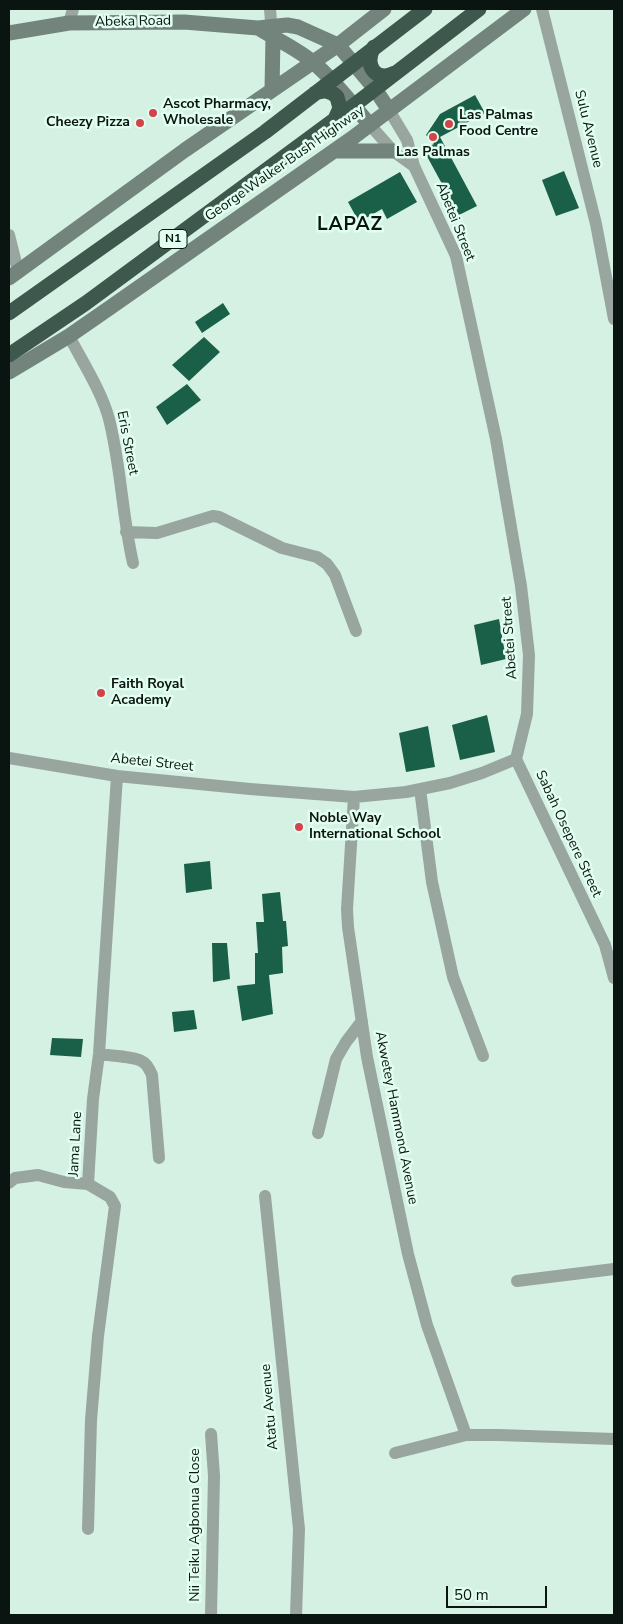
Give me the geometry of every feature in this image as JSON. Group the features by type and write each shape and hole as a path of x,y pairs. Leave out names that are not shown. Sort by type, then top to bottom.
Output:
{"highway":[{"name":"N1","path":"9,313 257,138 425,9"},
{"name":"George Walker Bush Highway","path":"9,354 86,302 375,90 479,9"},
{"path":"374,47 369,58 372,69 381,76 395,73"},
{"path":"315,93 322,90 328,91 337,97 340,108 335,119"}],"street":[{"path":"270,9 267,30 272,90"},
{"path":"13,275 185,150 338,45 384,9"},
{"name":"George Walker Bush Highway","path":"9,372 69,336 334,151 524,9"},
{"name":"Sulu Avenue","path":"542,9 596,224 614,319"},
{"name":"Abeka Road","path":"9,33 71,16 184,22 267,30 287,25 298,27 338,45 389,110"},
{"name":"Abeka Road","path":"267,30 314,62 370,124"},
{"name":"Abetei Street","path":"9,758 117,776 354,797 406,792 450,783 482,773 516,759 527,714 529,655 521,586 498,449 456,256 414,166 407,140 389,110"},
{"name":"Abetei Street","path":"370,124 393,151 414,166"},
{"path":"334,151 393,151"},
{"path":"9,235 13,275"},
{"name":"Eris Street","path":"69,336 109,417 117,458 126,532 133,563"},
{"path":"126,532 157,533 213,516 219,517 282,548 317,557 327,564 335,575 356,631"},
{"name":"Sabah Osepere Street","path":"516,759 604,945 614,978"},
{"name":"Jama Lane","path":"88,1529 91,1420 98,1336 114,1206 110,1197 88,1184 93,1099 99,1054 117,776"},
{"path":"420,789 432,882 453,977 483,1056"},
{"name":"Akwetey Hammond Avenue","path":"354,797 347,909 367,1057 408,1254 427,1325 466,1436"},
{"path":"318,1133 336,1059 362,1021"},
{"path":"99,1054 138,1059 144,1062 148,1068 152,1075 159,1158"},
{"path":"9,1183 15,1178 38,1175 64,1182 88,1184"},
{"name":"Atatu Avenue","path":"265,1196 299,1529 296,1615"},
{"path":"517,1282 614,1269"},
{"name":"Nii Teiku Agbonua Close","path":"211,1434 214,1476 211,1615"},
{"path":"395,1453 466,1436 509,1435 614,1440"}],"building":[{"path":"475,95 485,113 440,137 477,206 459,215 423,149 434,144 426,135 440,114"},
{"path":"564,171 579,208 556,216 542,180"},
{"path":"400,172 417,202 387,219 382,209 359,222 348,202"},
{"path":"223,303 230,314 202,333 195,322"},
{"path":"204,337 220,352 189,381 172,365"},
{"path":"187,384 201,400 167,425 156,407"},
{"path":"499,619 506,659 481,665 474,625"},
{"path":"487,715 495,752 460,760 452,725"},
{"path":"428,726 435,767 406,772 399,733"},
{"path":"210,861 212,889 186,893 184,864"},
{"path":"280,892 283,921 286,921 288,946 282,947 283,973 269,975 273,1014 242,1021 237,986 255,984 255,953 258,953 256,922 264,922 262,894"},
{"path":"212,943 227,943 230,979 213,982"},
{"path":"194,1010 197,1029 174,1032 172,1012"},
{"path":"52,1038 83,1039 81,1057 50,1055"}],"place":[{"name":"Ascot Pharmacy, Wholesale","path":"153,113"},
{"name":"Cheezy Pizza","path":"140,123"},
{"name":"Las Palmas Food Centre","path":"449,124"},
{"name":"Las Palmas","path":"433,137"},
{"name":"Faith Royal Academy","path":"101,693"},
{"name":"Noble Way International School","path":"299,827"}],"district":[{"name":"LAPAZ","path":"350,225"}]}
